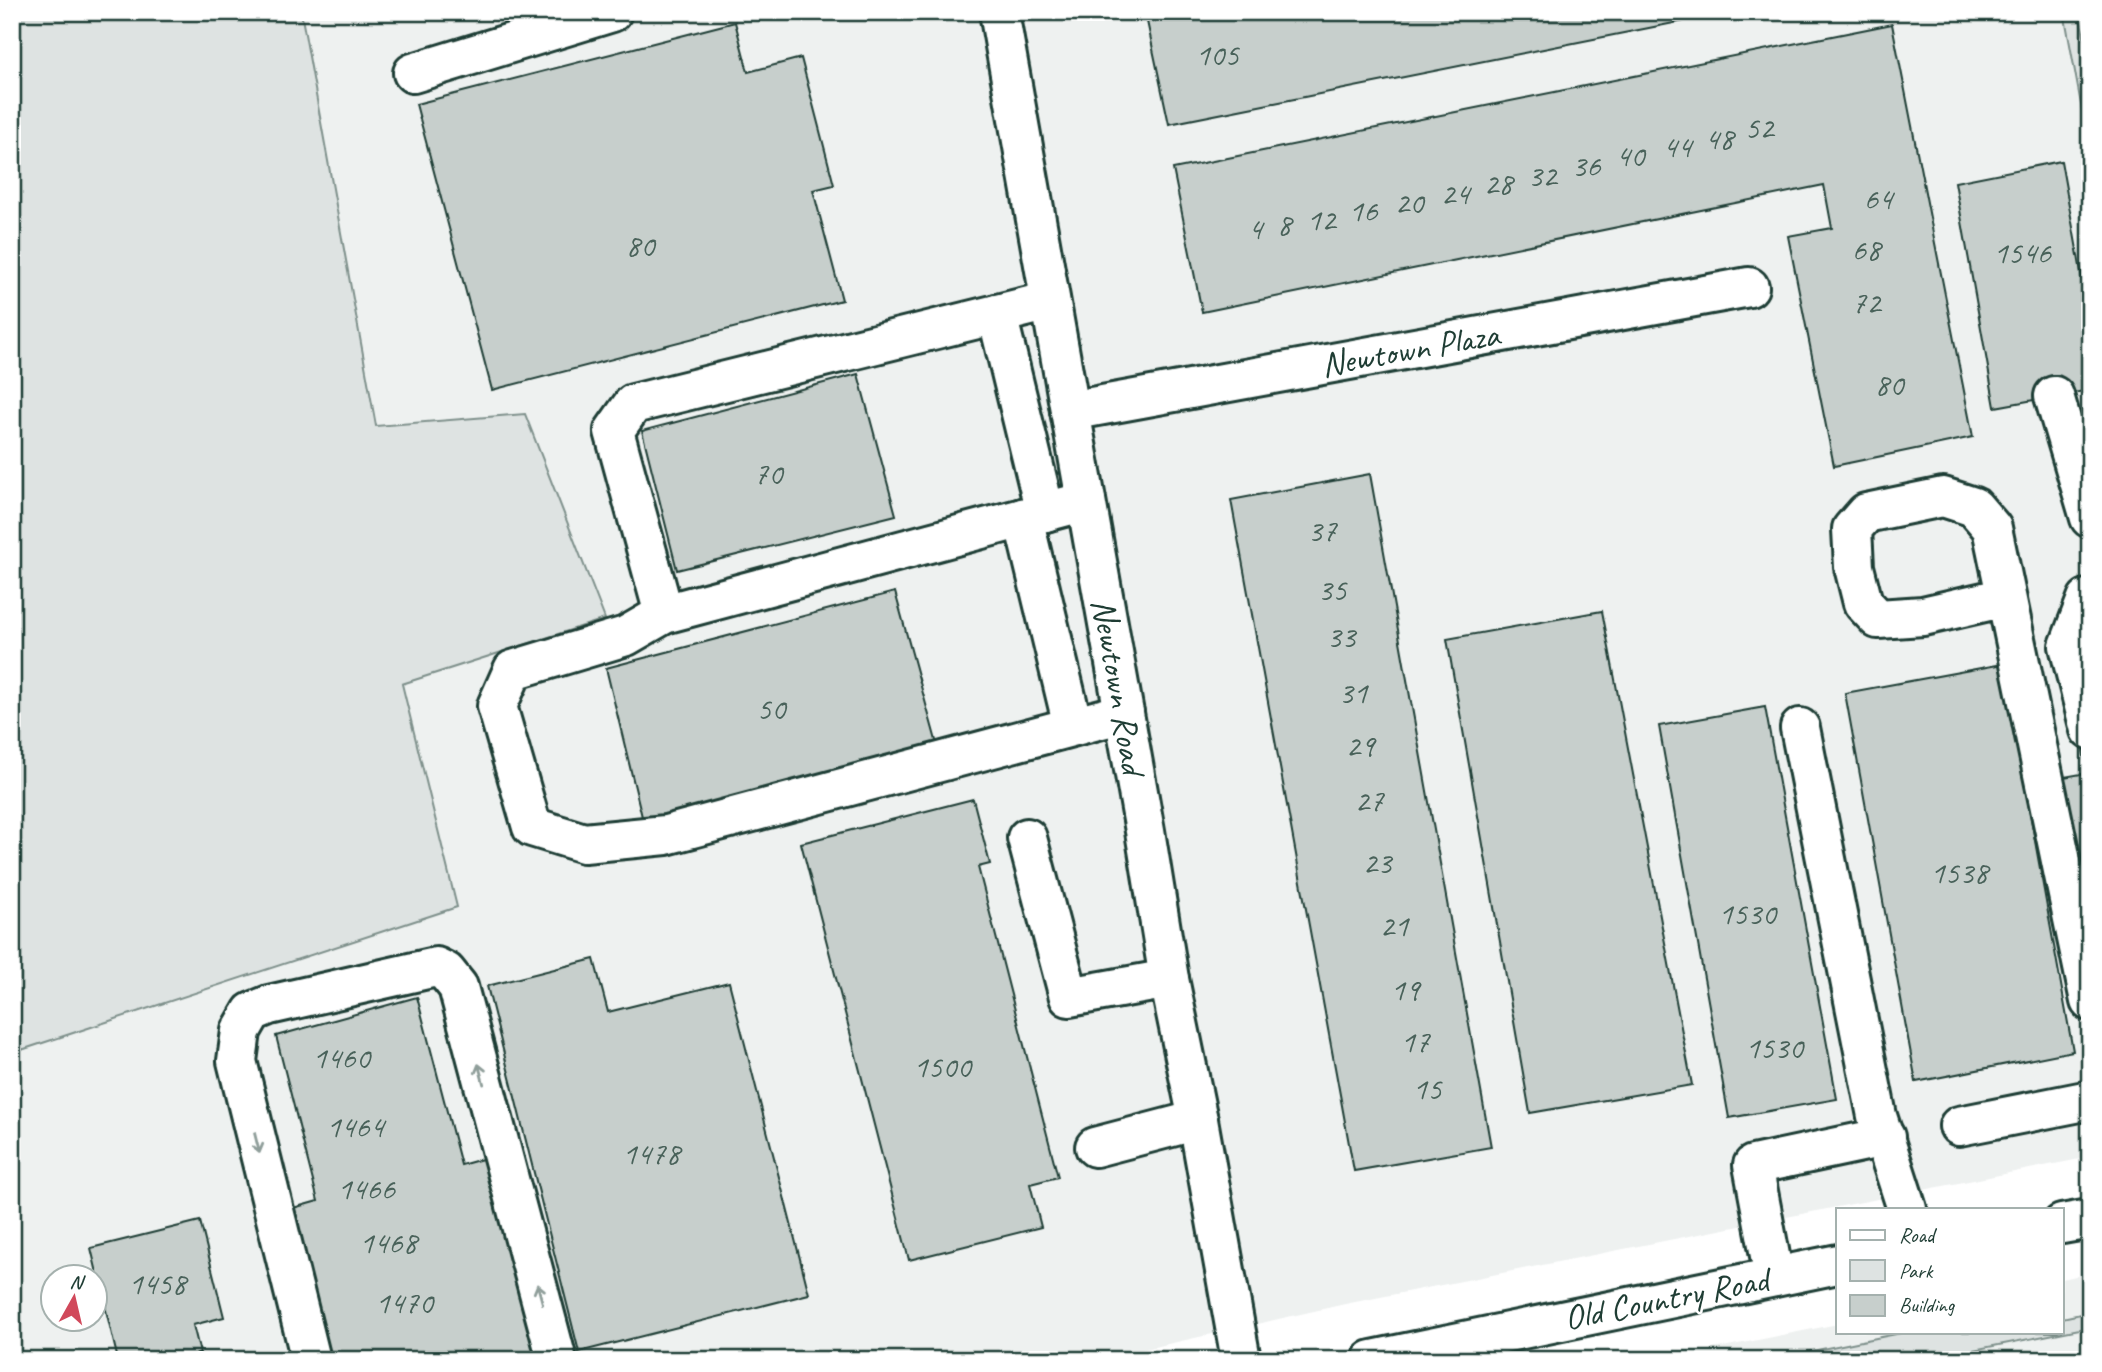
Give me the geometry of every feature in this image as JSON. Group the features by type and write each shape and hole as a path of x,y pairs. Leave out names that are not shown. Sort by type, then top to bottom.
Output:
{"street":[{"path":"413,73 612,12"},
{"name":"Newtown Road","path":"999,12 1169,979 1198,1120 1241,1360"},
{"name":"Newtown Plaza","path":"1070,411 1749,287"},
{"path":"664,614 614,431 633,404 1051,301"},
{"path":"997,314 1073,726"},
{"path":"2054,396 2090,518"},
{"path":"1086,501 664,614 626,636 513,670 497,706 532,827 584,843 666,835 1124,713"},
{"path":"2007,597 2090,1001"},
{"path":"2090,600 2087,599 2081,612 2069,646 2090,730"},
{"path":"1800,727 1877,1116 1907,1208"},
{"path":"1027,838 1069,997 1169,979"},
{"path":"311,1360 240,1077 237,1061 241,1031 252,1012 269,1005 436,967 446,972 458,987 557,1360"},
{"path":"1959,1126 2090,1100"},
{"path":"1095,1147 1198,1120"},
{"path":"1774,1277 1753,1165 1885,1137"},
{"path":"2064,1224 2090,1219"},
{"name":"Old Country Road","path":"1372,1360 1836,1264"}],"shaded area":[{"path":"12,12 2090,12 2090,1157 1345,1304 1097,1360 12,1360"},
{"path":"2090,1273 2090,1360 1658,1360 1836,1324 1836,1334 2064,1334 2064,1279"}],"green space":[{"path":"12,12 301,12 376,426 525,414 605,619 402,684 457,907 12,1053"},
{"path":"2064,12 2079,12 2090,66 2089,148"},
{"path":"2090,1312 2090,1327 2064,1332 2064,1318"},
{"path":"1896,1334 2054,1334 1922,1360 1767,1360"}],"building":[{"path":"1145,12 1729,12 1169,124"},
{"path":"735,22 748,72 801,58 834,185 813,190 842,300 492,390 416,104"},
{"path":"1892,24 1973,437 1834,466 1788,236 1832,228 1824,185 1202,312 1173,169"},
{"path":"2061,161 2090,322 2090,390 1995,407 1955,182"},
{"path":"858,374 896,515 677,570 642,431"},
{"path":"1370,474 1491,1147 1354,1171 1231,500"},
{"path":"895,592 938,748 644,825 606,668"},
{"path":"1602,611 1692,1085 1530,1113 1447,639"},
{"path":"2003,664 2073,1051 1916,1082 1845,693"},
{"path":"2090,700 2090,913 2064,777 2087,773 2074,703"},
{"path":"1765,707 1837,1099 1729,1118 1659,726"},
{"path":"973,799 990,864 978,867 1058,1177 1030,1184 1041,1227 909,1260 801,843"},
{"path":"594,959 608,1012 729,982 809,1294 579,1352 487,986"},
{"path":"417,997 461,1165 493,1156 548,1360 324,1360 286,1210 318,1201 276,1036"},
{"path":"200,1221 224,1317 193,1325 200,1353 181,1360 118,1360 108,1319 108,1264 95,1264 91,1248"}]}
